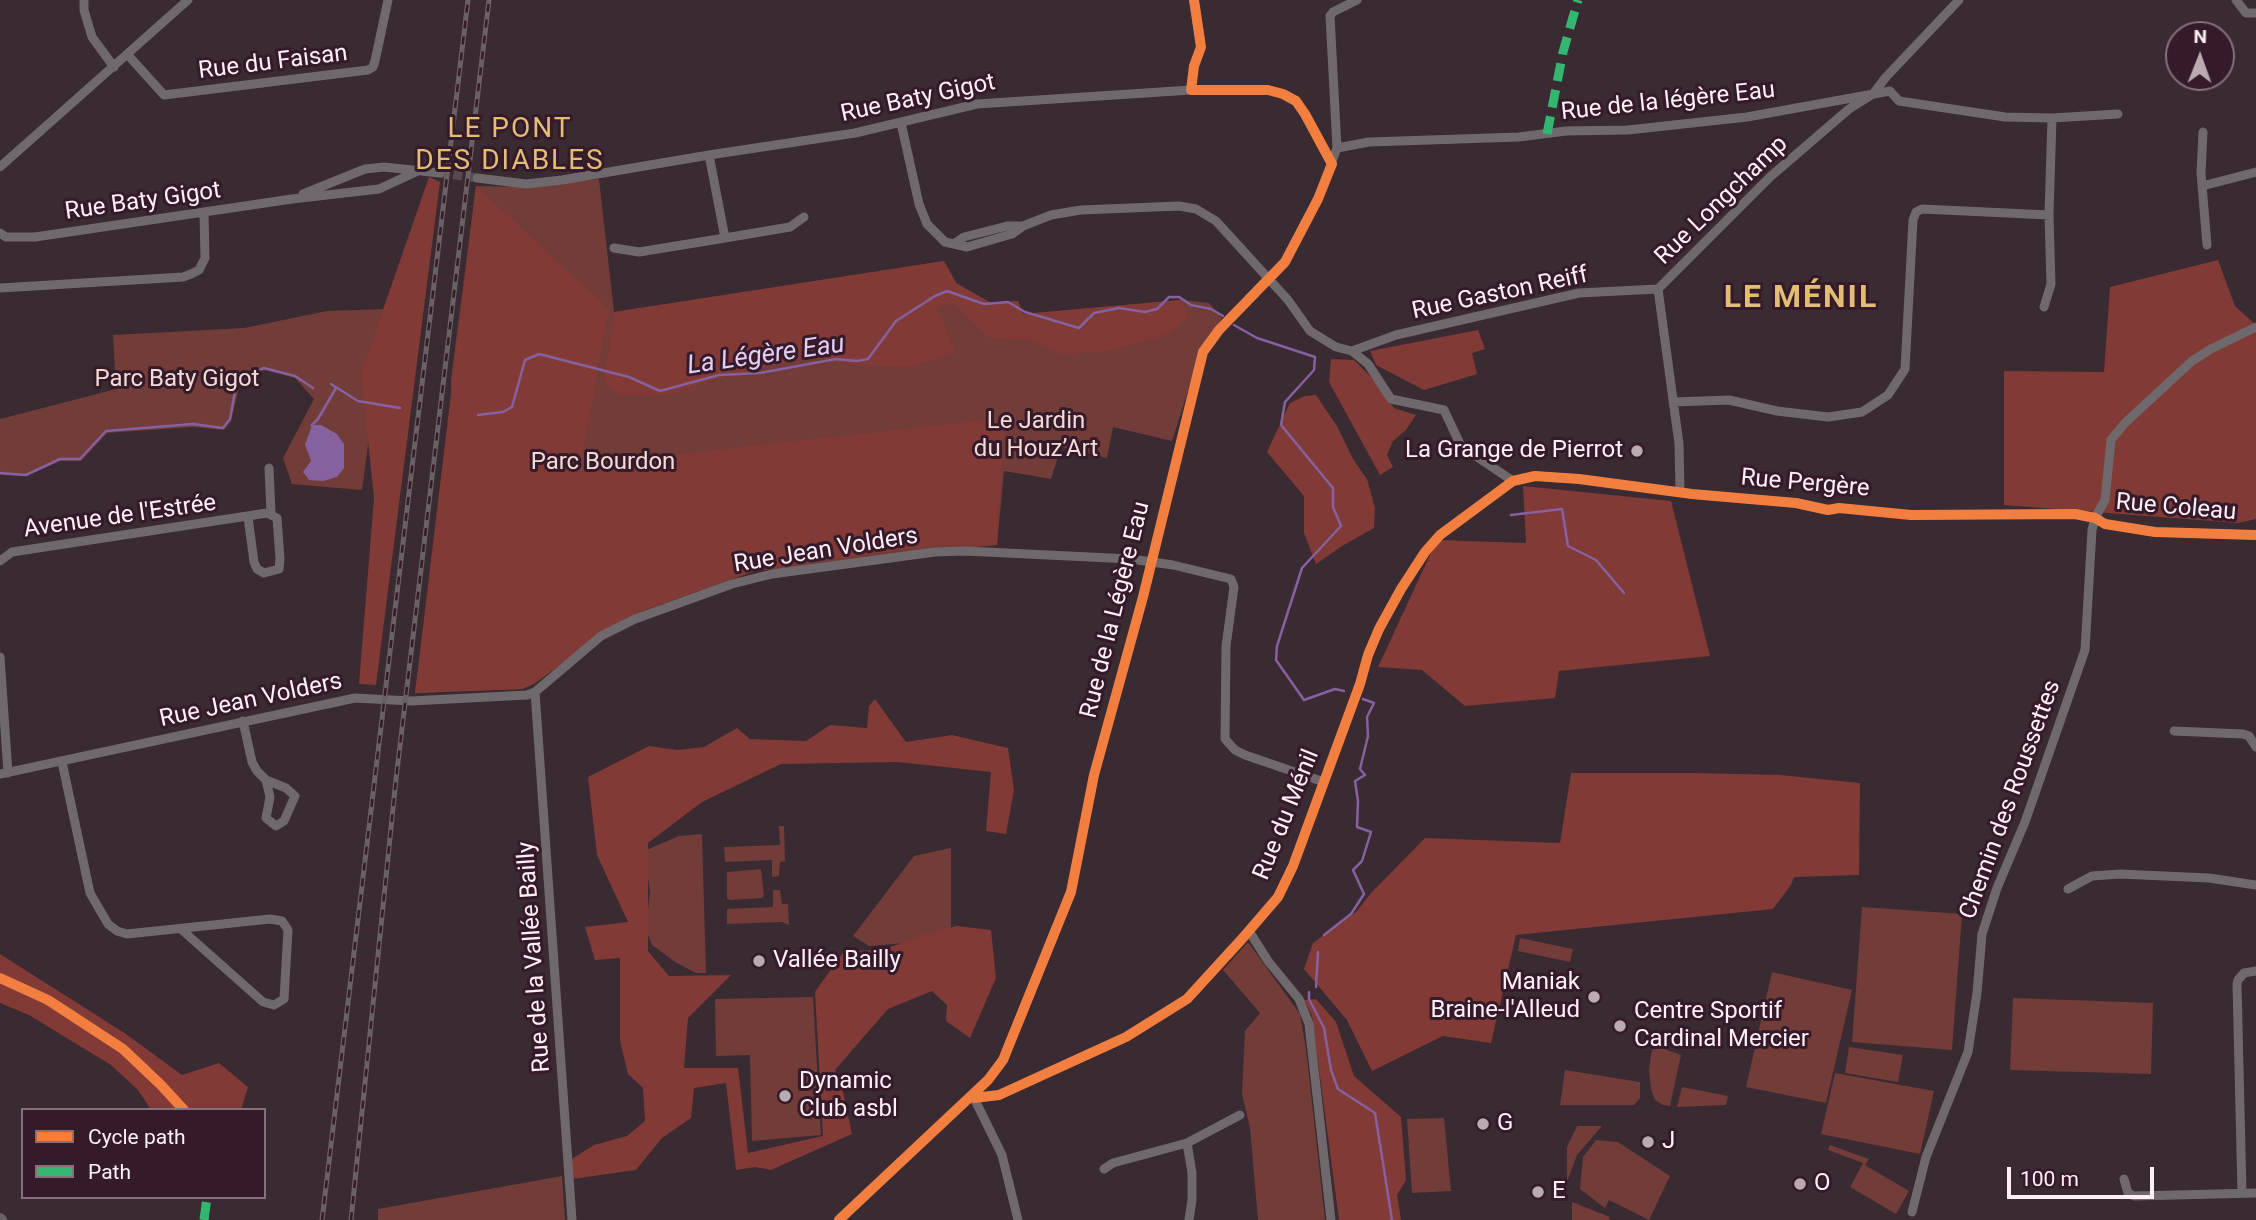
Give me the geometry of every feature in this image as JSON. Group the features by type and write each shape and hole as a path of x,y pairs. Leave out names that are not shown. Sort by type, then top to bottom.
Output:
{"street":[{"path":"84,0 84,10 92,37 114,66"},
{"path":"0,167 188,0"},
{"name":"Rue du Faisan","path":"127,54 164,95 368,70 376,61 388,0"},
{"path":"1191,90 1194,66 1201,47 1194,0"},
{"path":"1337,148 1329,22 1333,12 1357,0"},
{"name":"Rue Longchamp","path":"1679,491 1679,444 1658,289 1770,177 1849,109 1873,94 1885,77 1959,0"},
{"path":"2236,0 2246,13 2256,13"},
{"name":"Rue Baty Gigot","path":"477,178 526,184 562,180 855,133 931,114 996,102 1191,90 1268,90 1283,94 1296,101 1332,164"},
{"path":"1873,94 1890,92 1899,101 2004,117 2052,118 2118,114"},
{"name":"Rue de la légère Eau","path":"1337,148 1369,142 1628,130 1732,119 1873,94"},
{"path":"2044,307 2051,284 2049,215 2052,118"},
{"path":"901,123 919,204 927,225 945,242 967,247 1012,234 1023,226 1051,215 1081,210 1179,206 1196,209 1216,221 1288,300 1310,331 1336,347 1352,351 1368,364 1391,399 1444,410 1461,446 1513,481"},
{"path":"2203,132 2202,186 2207,245"},
{"name":"Rue de la Légère Eau","path":"971,1099 1003,1060 1071,892 1094,775 1203,352 1219,330 1285,262 1318,199 1337,148"},
{"path":"709,155 725,239"},
{"name":"Rue Baty Gigot","path":"292,199 365,169 384,167 440,173"},
{"name":"Rue Baty Gigot","path":"0,233 6,237 34,237 379,189 420,170"},
{"path":"2202,186 2256,172"},
{"path":"1673,402 1728,400 1777,411 1828,417 1862,412 1888,395 1905,369 1913,220 1916,212 1923,209 2049,215"},
{"path":"0,288 183,277 199,270 205,258 204,213"},
{"path":"614,248 639,252 725,239 790,228 804,217"},
{"name":"Rue Gaston Reiff","path":"1352,351 1396,335 1579,293 1658,289"},
{"path":"2095,518 2105,500 2111,440 2116,433 2192,361 2256,327"},
{"name":"Avenue de l'Estrée","path":"248,517 257,569 264,573 279,569 277,518 271,513 269,468"},
{"name":"Rue Pergère","path":"1513,481 1535,476 1557,477 1740,500 1796,503 1828,510 1839,508 1911,515 2075,514 2095,518"},
{"name":"Rue du Ménil","path":"971,1099 999,1095 1126,1037 1187,999 1249,931 1278,897 1286,882 1378,629 1401,589 1425,552 1440,535 1513,481"},
{"name":"Avenue de l'Estrée","path":"0,561 12,552 271,513"},
{"name":"Rue Coleau","path":"2095,518 2105,524 2155,532 2256,535"},
{"name":"Chemin des Roussettes","path":"1912,1212 1926,1157 1968,1052 1978,993 1982,934 1997,888 2025,822 2085,649 2095,518"},
{"name":"Rue Jean Volders","path":"4,774 355,698 411,701 519,696 535,692 601,636 635,619 708,593 772,574 935,552 965,551 1131,559 1231,579 1234,587 1226,646 1225,738 1235,750 1245,755 1324,782"},
{"path":"0,657 4,774"},
{"name":"Rue de la Vallée Bailly","path":"535,692 572,1220"},
{"path":"243,721 252,762 257,771 266,780 286,788 295,796 284,821 276,826 265,818 270,797 266,780"},
{"path":"2174,731 2243,734 2249,736 2256,747"},
{"path":"62,762 90,893 107,924 127,934 270,919 282,921 288,930 284,999 274,1005 263,1002 182,930"},
{"path":"2068,889 2092,876 2120,874 2209,878 2256,885"},
{"path":"1249,931 1268,961 1299,999 1309,1024 1331,1220"},
{"path":"2242,1193 2237,984 2244,973 2256,971"},
{"path":"839,1220 971,1099 1002,1156 1018,1220"},
{"path":"1104,1169 1113,1163 1187,1143 1240,1115"},
{"path":"1187,1143 1192,1173 1189,1220"},
{"path":"2124,1179 2128,1193 2134,1196 2256,1193"}],"green space":[{"name":"Parc Bourdon","path":"599,179 614,312 944,261 956,283 991,303 1018,301 1023,314 1181,300 1209,303 1222,318 1202,347 1172,441 1113,427 1107,458 1061,447 1051,479 1004,471 997,545 738,573 651,606 522,689 415,693 451,439 451,379 476,186 531,187"},
{"name":"Parc Baty Gigot","path":"386,309 362,490 292,484 283,458 314,399 295,378 265,370 248,377 239,388 231,421 224,430 193,427 107,433 81,461 60,461 26,476 0,475 0,419 116,389 113,335 244,328 327,311"},
{"path":"779,826 784,826 785,861 780,862 779,876 772,877 772,860 725,862 724,847 780,845"},
{"path":"702,834 706,973 696,973 652,945 646,929 650,891 644,851 679,836"},
{"path":"951,848 951,939 869,946 853,936 914,856"},
{"path":"761,869 762,898 727,899 727,872"},
{"path":"773,890 780,890 782,904 788,904 789,925 782,922 727,924 727,909 773,907"},
{"path":"1862,907 1962,914 1952,1050 1852,1042"},
{"path":"1520,938 1573,949 1570,962 1518,951"},
{"path":"1248,942 1300,1014 1325,1220 1258,1220 1250,1128 1242,1094 1245,1031 1260,1013 1223,970"},
{"path":"1772,972 1852,990 1826,1103 1746,1087"},
{"name":"Dynamic Club asbl","path":"813,997 821,1135 752,1141 750,1055 716,1056 715,999"},
{"path":"2013,998 2153,1003 2151,1074 2010,1070"},
{"path":"1659,1041 1667,1050 1681,1055 1670,1106 1655,1100 1651,1089 1651,1055 1653,1046"},
{"path":"1849,1047 1903,1055 1898,1082 1845,1073"},
{"path":"1565,1070 1640,1082 1640,1098 1634,1105 1560,1105"},
{"path":"1835,1073 1934,1091 1920,1154 1821,1134"},
{"path":"1682,1087 1728,1096 1726,1105 1677,1107"},
{"path":"1444,1118 1451,1191 1412,1193 1407,1119"},
{"path":"1577,1126 1602,1126 1577,1155 1567,1182 1567,1147"},
{"path":"1596,1140 1618,1142 1670,1176 1649,1220 1609,1200 1605,1208 1580,1189 1583,1157"},
{"path":"1830,1145 1869,1159 1865,1165 1909,1191 1896,1214 1850,1187 1863,1163 1828,1150"},
{"path":"562,1176 565,1220 378,1220 378,1209"},
{"path":"1572,1202 1610,1217 1609,1220 1572,1220"}],"shaded area":[{"path":"429,177 440,182 376,685 359,684 374,498 361,373"},
{"path":"476,186 609,309 580,470 677,454 1005,418 997,545 930,546 761,569 626,617 534,684 522,689 415,693"},
{"path":"2218,260 2235,306 2256,325 2256,519 2238,523 2004,505 2004,371 2104,372 2110,287"},
{"path":"944,261 956,283 991,303 1018,301 1023,314 1181,300 1188,316 1172,333 1109,351 1061,354 1031,340 989,338 953,303 937,308 956,353 909,367 855,365 810,357 715,379 669,395 619,396 604,382 614,312"},
{"path":"1478,330 1485,349 1472,353 1477,374 1424,390 1376,365 1370,351"},
{"path":"1331,359 1354,360 1371,377 1394,408 1416,415 1406,430 1393,441 1387,455 1393,467 1380,475 1329,382"},
{"path":"1316,395 1367,479 1375,508 1374,528 1316,564 1304,533 1304,496 1267,452 1290,403 1305,396"},
{"path":"312,425 321,425 337,434 344,444 344,468 337,477 323,481 309,480 303,472 311,461 305,445"},
{"path":"1523,486 1671,501 1710,656 1559,671 1555,698 1465,706 1422,670 1378,667 1437,540 1526,543"},
{"path":"875,699 906,742 952,735 1008,748 1014,790 1006,834 986,831 991,772 898,762 781,764 702,802 648,843 648,951 669,976 731,975 688,1018 684,1068 738,1068 748,1153 823,1136 815,992 844,951 883,950 918,936 957,926 991,930 996,978 970,1038 946,1021 947,1005 932,991 888,1009 835,1070 842,1087 852,1134 771,1170 755,1167 736,1170 726,1083 694,1088 691,1118 662,1138 636,1170 572,1179 570,1160 594,1145 627,1136 645,1121 643,1088 628,1074 620,1041 620,958 595,960 585,927 628,922 597,855 588,777 649,746 677,750 704,747 737,728 750,739 806,741 830,725 867,728 869,706"},
{"path":"1571,773 1780,775 1860,783 1859,875 1794,877 1773,909 1516,935 1491,1043 1443,1036 1372,1071 1347,1020 1304,969 1313,943 1356,912 1425,838 1560,843"},
{"path":"0,954 126,1034 182,1075 219,1063 248,1087 242,1108 150,1108 138,1090 111,1065 29,1015 0,1003"},
{"path":"1316,999 1336,1022 1354,1076 1401,1117 1406,1180 1397,1195 1401,1220 1339,1220 1312,1016 1304,1000"}],"waterway":[{"name":"La Légère Eau","path":"478,415 503,412 512,407 525,360 539,354 629,377 660,391 719,375 760,373 836,359 868,359 896,321 947,291 984,304 1008,302 1025,312 1079,328 1094,313 1119,308 1145,312 1157,309 1169,297 1179,297 1191,305 1211,309 1223,316"},
{"name":"La Légère Eau","path":"1234,325 1257,338 1315,357 1314,370 1285,402 1281,425 1333,488 1333,507 1341,526 1302,568 1277,646 1276,660 1304,700 1335,689 1344,691"},
{"name":"La Légère Eau","path":"0,473 26,475 60,459 80,459 106,431 193,424 223,428 230,419 236,386 246,375 264,368 295,376 313,388"},
{"name":"La Légère Eau","path":"331,384 358,401 400,408"},
{"path":"312,425 336,388"},
{"path":"1511,515 1562,509 1568,546 1596,560 1624,593"},
{"name":"La Légère Eau","path":"1324,935 1351,914 1364,894 1353,870 1362,861 1371,832 1357,827 1358,801 1355,781 1365,775 1360,769 1368,736 1367,717 1374,703 1363,699"},
{"path":"1316,987 1318,952"},
{"name":"La Légère Eau","path":"1309,992 1309,999 1324,1028 1331,1070 1338,1089 1375,1113 1392,1220"}],"tunnel":[{"path":"440,173 477,178"}],"railway":[{"path":"322,1220 468,0"},
{"path":"351,1220 396,779 489,0"}],"marked path":[{"path":"1547,134 1563,52 1578,0"},
{"path":"204,1220 207,1199"}],"cycle path":[{"path":"839,1220 988,1080 1003,1060 1071,892 1094,775 1143,597 1203,352 1219,330 1285,262 1318,199 1332,164 1296,101 1283,94 1268,90 1191,90 1194,66 1201,47 1194,0"},
{"path":"974,1098 999,1095 1126,1037 1187,999 1241,940 1278,897 1293,866 1360,684 1368,655 1401,589 1425,552 1440,535 1513,481 1535,476 1579,479 1692,494 1796,503 1828,510 1839,508 1911,515 2075,514 2095,518 2105,524 2155,532 2256,535"},
{"path":"0,978 48,1000 123,1049 182,1108"}],"place":[{"name":"La Grange de Pierrot","path":"1637,451"},
{"name":"Vallée Bailly","path":"759,961"},
{"name":"Maniak Braine-l'Alleud","path":"1594,997"},
{"name":"Centre Sportif Cardinal Mercier","path":"1620,1026"},
{"name":"Dynamic Club asbl","path":"785,1096"},
{"name":"G","path":"1483,1124"},
{"name":"J","path":"1648,1142"},
{"name":"O","path":"1800,1184"},
{"name":"E","path":"1538,1192"}],"district":[{"name":"LE PONT DES DIABLES","path":"510,146"},
{"name":"LE MÉNIL","path":"1801,299"}],"park label":[{"name":"Le Jardin du Houz’Art","path":"1036,436"}]}
